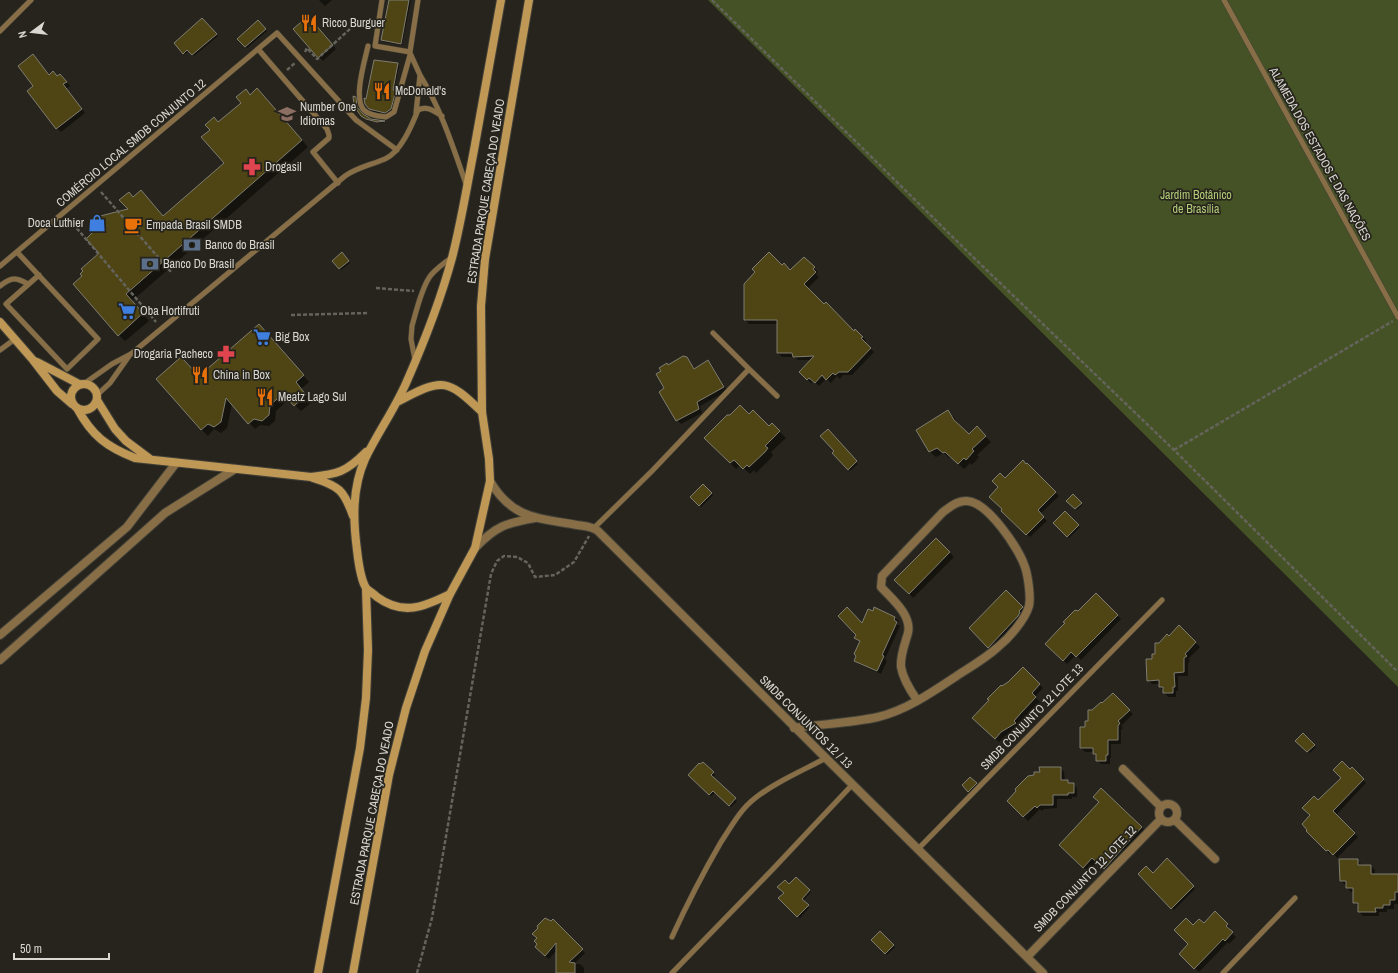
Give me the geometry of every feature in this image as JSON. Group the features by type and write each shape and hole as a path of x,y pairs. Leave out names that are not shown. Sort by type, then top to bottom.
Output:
{"main road":[{"name":"ESTRADA PARQUE CABEÇA DO VEADO","path":"371,448 399,401 416,362 433,320 452,258 467,186 501,0"},
{"name":"ESTRADA PARQUE CABEÇA DO VEADO","path":"353,973 389,775 406,708 425,652 450,594 475,548 484,514 490,481 489,459 482,412 481,306 485,259 529,0"},
{"path":"0,322 33,360 57,391 75,406 81,410 89,409 93,407 97,397"},
{"path":"33,360 82,384 94,388 97,397 115,429 126,441 152,460"},
{"path":"82,384 74,388 71,394 75,406 87,426 107,445 136,458 311,477 329,475 344,470 354,464 371,448"},
{"path":"399,401 432,385 444,384 455,388 482,412"},
{"path":"354,518 360,476 371,448"},
{"path":"311,477 336,487 343,493 354,518"},
{"name":"ESTRADA PARQUE CABEÇA DO VEADO","path":"318,973 360,748 366,698 368,650 366,588 360,567 354,518"},
{"path":"366,588 385,602 399,608 416,608 450,594"}],"street":[{"path":"0,635 127,527 176,463"},
{"path":"0,660 165,513 236,469"},
{"path":"490,481 496,492 505,502 519,512 536,518 594,528"},
{"path":"794,728 878,717 900,710 978,662 998,648 1017,627 1029,606 1029,588 1025,568 1016,548 1007,534 985,509 968,501 960,502 944,512 882,576 881,587 895,601 906,618 908,632 903,647 901,666 907,684 916,700"},
{"path":"475,548 487,536 502,526 536,518"},
{"name":"SMDB CONJUNTOS 12 / 13","path":"594,528 794,728 1043,973"},
{"path":"1123,769 1161,807"},
{"path":"1168,804 1174,806 1177,813 1175,820 1169,822 1161,819 1159,813 1161,807 1168,804"},
{"name":"SMDB CONJUNTO 12 LOTE 12","path":"1027,956 1161,819"},
{"path":"1175,820 1215,859"}],"lane":[{"path":"0,31 31,0"},
{"path":"382,0 375,46 410,54"},
{"path":"368,46 359,97 361,106 365,111 386,117 394,112 410,54 418,0"},
{"name":"ALAMEDA DOS ESTADOS E DAS NAÇÕES","path":"1224,0 1398,317"},
{"name":"COMÉRCIO LOCAL SMDB CONJUNTO 12","path":"0,266 277,33 300,59"},
{"path":"258,49 327,129 329,138 313,152 338,183"},
{"path":"410,54 442,116 467,186"},
{"path":"300,59 356,120 397,150"},
{"path":"415,118 420,75"},
{"path":"82,384 112,364 131,354 248,255 351,171 387,158 397,150 407,135 418,110 430,108 442,116"},
{"path":"17,252 98,339 67,369 6,304 38,275"},
{"path":"416,362 410,333 426,283 431,275 452,258"},
{"path":"0,286 9,279 20,279 28,284"},
{"path":"713,333 777,396"},
{"path":"0,350 15,339"},
{"path":"97,397 110,384 131,354"},
{"path":"594,528 652,471 748,369"},
{"name":"SMDB CONJUNTO 12 LOTE 13","path":"918,849 1162,600"},
{"path":"672,937 707,866 740,814 753,800 764,792 826,758"},
{"path":"672,973 852,785"},
{"path":"1223,973 1295,898"}],"path":[{"path":"712,0 1174,450 1398,672"},
{"path":"317,59 351,28"},
{"path":"280,76 300,59"},
{"path":"95,186 172,273"},
{"path":"64,213 162,329"},
{"path":"376,288 416,291"},
{"path":"291,315 368,313"},
{"path":"1174,450 1398,317"},
{"path":"418,973 432,918 491,574 497,561 504,556 517,557 528,564 534,577 555,575 574,562 594,528"}],"green space":[{"name":"Jardim Botânico de Brasília","path":"708,0 1398,0 1398,687"}],"building":[{"path":"389,0 409,0 401,44 381,40"},
{"path":"308,16 333,45 318,58 293,29"},
{"path":"202,18 217,34 192,55 187,50 183,54 174,43"},
{"path":"258,20 266,29 245,47 237,39"},
{"path":"33,54 49,75 53,71 57,76 60,74 67,82 63,84 82,109 56,129 27,91 33,86 18,66"},
{"name":"McDonald's","path":"374,60 398,63 393,90 396,90 391,109 385,113 369,109 365,104 364,98 366,99"},
{"path":"257,88 302,140 126,294 143,313 118,336 73,284 82,276 80,274 83,271 81,269 99,253 86,239 94,231 89,226 100,216 128,209 119,200 129,192 133,197 141,190 163,216 224,163 201,137 210,130 205,125 214,117 218,122 241,103 236,97 246,89 250,95"},
{"path":"353,96 356,97 357,107 363,114 371,119 385,121 377,122 361,116 354,106"},
{"path":"342,252 349,261 339,269 332,261"},
{"path":"769,252 782,265 784,263 790,270 804,257 815,267 813,269 816,272 804,284 824,304 826,302 854,331 855,329 863,337 861,338 871,348 848,372 839,372 835,375 833,373 826,380 822,375 815,383 809,378 807,380 799,372 814,356 793,357 792,353 777,353 777,320 744,320 744,284 755,272 752,269"},
{"path":"259,324 304,375 296,382 306,395 294,406 283,394 270,405 269,415 262,421 254,419 248,424 226,398 221,422 214,427 208,424 201,430 156,379 181,357 199,376"},
{"path":"683,356 687,357 694,369 708,360 724,387 697,402 699,409 676,421 659,392 664,388 656,374 661,371 659,368 667,363 668,365"},
{"path":"740,405 749,414 753,410 769,426 772,423 780,431 765,446 768,448 765,452 749,467 747,465 743,469 734,460 730,463 704,438 727,415 730,415"},
{"path":"948,410 954,420 969,434 977,426 986,436 972,449 974,451 966,460 964,458 958,464 945,452 943,453 937,448 929,452 916,430"},
{"path":"828,429 857,461 848,470 832,453 834,451 820,436"},
{"path":"1023,460 1056,492 1038,510 1044,517 1026,535 989,497 998,487 992,481 1000,473 1005,478"},
{"path":"703,484 712,493 699,506 690,497"},
{"path":"1073,494 1082,503 1075,509 1066,501"},
{"path":"1065,511 1079,525 1067,537 1053,523"},
{"path":"936,538 950,552 909,594 894,580"},
{"path":"1006,590 1023,607 1019,611 1018,616 988,648 969,628"},
{"path":"1096,593 1118,615 1076,657 1071,652 1063,661 1045,644 1075,610 1078,611"},
{"path":"847,607 862,623 868,609 873,611 874,607 895,617 894,620 897,622 882,655 884,656 877,671 854,661 856,656 854,654 860,641 854,638 856,635 838,616"},
{"path":"1179,625 1196,642 1185,654 1187,656 1184,658 1184,672 1174,673 1175,687 1173,687 1173,693 1163,693 1163,687 1159,687 1159,680 1147,681 1146,659 1152,659 1152,654 1155,654 1155,643 1159,643 1167,634 1169,636"},
{"path":"1023,667 1040,684 1032,693 1036,697 1014,721 1016,723 1001,732 995,739 972,718 989,700 987,699 1001,685 1002,686 1008,682"},
{"path":"1113,693 1130,710 1118,721 1120,723 1118,726 1118,740 1108,740 1108,755 1106,755 1106,761 1096,761 1096,754 1093,754 1093,748 1080,748 1080,727 1085,727 1085,721 1088,721 1088,710 1092,710"},
{"path":"1303,733 1315,745 1307,752 1295,741"},
{"path":"1342,761 1350,769 1352,767 1364,779 1333,811 1355,833 1333,855 1328,850 1326,851 1306,831 1307,830 1302,824 1310,815 1302,808 1314,796 1318,800 1341,778 1333,770"},
{"path":"703,762 714,772 711,775 736,798 729,806 713,791 709,795 688,775 699,763 700,764"},
{"path":"1039,767 1061,767 1061,780 1068,780 1068,783 1074,783 1074,793 1068,793 1068,795 1053,795 1053,805 1040,805 1037,808 1035,806 1023,817 1007,801 1016,791 1015,789 1028,776 1034,775 1034,772 1040,772"},
{"path":"970,777 977,783 968,792 962,785"},
{"path":"1101,788 1142,827 1104,869 1092,858 1083,868 1059,845 1099,802 1093,797"},
{"path":"1167,858 1194,886 1171,909 1138,874 1146,866 1153,873"},
{"path":"1339,859 1358,859 1358,865 1371,865 1371,874 1398,874 1398,892 1395,892 1395,900 1390,900 1390,905 1383,905 1383,908 1375,908 1376,912 1358,912 1358,903 1353,903 1353,888 1346,888 1346,881 1340,881"},
{"path":"796,877 810,890 802,899 809,905 797,917 778,898 784,893 777,887 785,880 789,884"},
{"path":"1215,911 1228,924 1226,926 1233,932 1225,941 1223,939 1194,969 1179,954 1188,944 1174,930 1186,918 1193,925 1199,919 1204,923"},
{"path":"545,918 551,921 553,919 583,949 569,962 575,963 575,973 556,973 556,943 545,956 535,947 537,944 534,941 537,938 532,934"},
{"path":"880,931 894,945 885,954 871,940"}],"place":[{"name":"Ricco Burguer","path":"309,23"},
{"name":"McDonald's","path":"382,91"},
{"name":"Number One Idiomas","path":"287,114"},
{"name":"Drogasil","path":"252,167"},
{"name":"Doca Luthier","path":"97,223"},
{"name":"Empada Brasil SMDB","path":"133,225"},
{"name":"Banco do Brasil","path":"192,245"},
{"name":"Banco Do Brasil","path":"150,264"},
{"name":"Oba Hortifruti","path":"127,311"},
{"name":"Big Box","path":"262,337"},
{"name":"Drogaria Pacheco","path":"226,354"},
{"name":"China in Box","path":"200,375"},
{"name":"Meatz Lago Sul","path":"265,397"}]}
